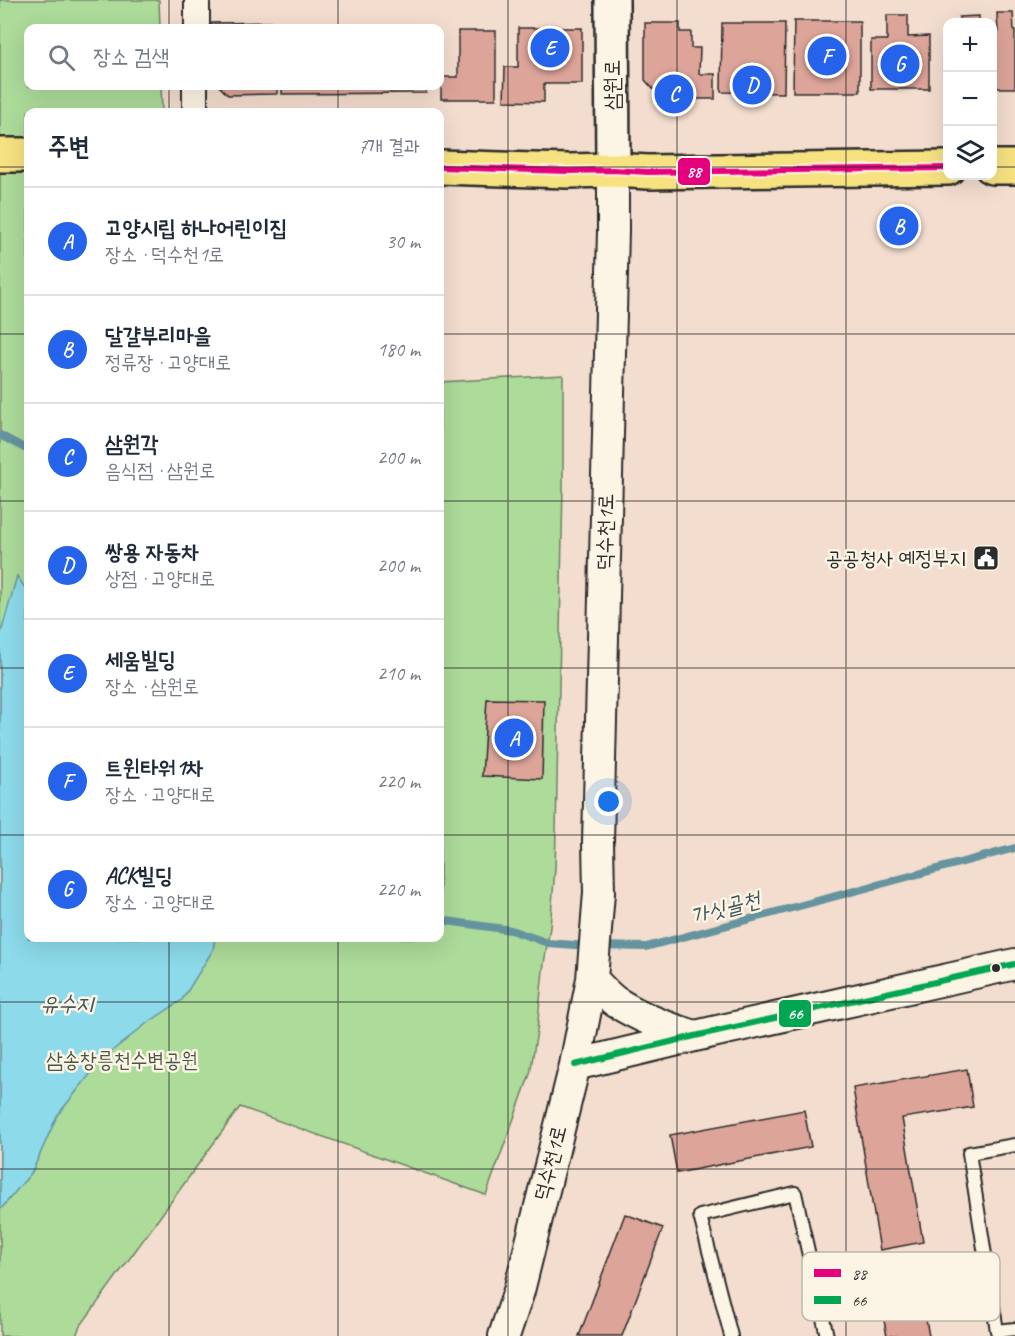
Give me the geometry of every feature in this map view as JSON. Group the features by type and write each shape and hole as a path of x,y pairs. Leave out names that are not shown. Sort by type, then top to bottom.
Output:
{"main road":[{"name":"삼원로","path":"612,0 613,170"},
{"path":"0,154 24,155"},
{"path":"444,167 648,172 943,168"},
{"path":"997,167 1015,167"}],"street":[{"path":"196,24 197,0"},
{"path":"195,90 195,108"},
{"name":"덕수천1로","path":"504,1336 519,1291 575,1065 599,990 598,842 613,170"},
{"path":"575,1065 1015,964"},
{"path":"599,990 665,1028 695,1036"}],"lane":[{"path":"985,1252 969,1153 1015,1145"},
{"path":"731,1336 700,1216 795,1192 808,1252"},
{"path":"824,1321 827,1336"},
{"path":"995,1321 997,1331 1015,1329"}],"green space":[{"name":"삼송창릉천수변공원","path":"0,0 159,0 160,24 24,24 24,90 161,90 162,108 24,108 24,942 444,942 444,382 563,375 556,832 550,927 530,1074 486,1195 240,1107 79,1328 76,1336 0,1336"}],"water":[{"name":"유수지","path":"17,576 24,586 24,942 214,942 213,950 182,1000 146,1024 102,1059 57,1116 32,1172 0,1210 0,636"}],"building":[{"path":"997,13 1013,13 1015,88 997,88"},
{"path":"887,15 908,15 908,37 929,36 929,89 871,89 871,40 887,40"},
{"path":"979,16 979,18 959,18"},
{"path":"794,21 860,21 860,92 793,92"},
{"path":"277,22 277,24 212,24"},
{"path":"645,23 680,23 680,32 691,32 691,48 700,48 699,74 715,74 715,99 662,99 645,80"},
{"path":"722,23 785,23 784,93 721,92"},
{"path":"518,28 582,28 582,84 544,84 544,102 504,101 505,67 518,67"},
{"path":"458,31 496,31 496,99 441,99 444,77 458,77"},
{"path":"223,90 277,90 277,94 228,95"},
{"path":"282,90 426,90 426,93 282,94"},
{"path":"487,699 544,700 542,779 482,776"},
{"path":"967,1069 973,1107 902,1118 923,1242 880,1250 853,1088"},
{"path":"804,1110 811,1147 677,1173 670,1135"},
{"path":"625,1214 663,1228 622,1336 579,1336"},
{"path":"884,1321 926,1321 929,1336 887,1336"}],"waterway":[{"name":"가싯골천","path":"0,435 24,448"},
{"name":"가싯골천","path":"600,946 646,947 1015,848"},
{"name":"가싯골천","path":"444,921 511,930 548,943 588,946"}],"transit line":[{"name":"88","path":"444,167 648,172 943,168"},
{"name":"66","path":"575,1065 1015,964"}],"place":[{"name":"세움빌딩","path":"550,48"},
{"name":"트윈타워1차","path":"827,56"},
{"name":"ACK빌딩","path":"900,64"},
{"name":"쌍용 자동차","path":"752,85"},
{"name":"삼원각","path":"674,94"},
{"name":"달걀부리마을","path":"899,226"},
{"name":"공공청사 예정부지","path":"986,558"},
{"name":"고양시립 하나어린이집","path":"514,738"}]}
